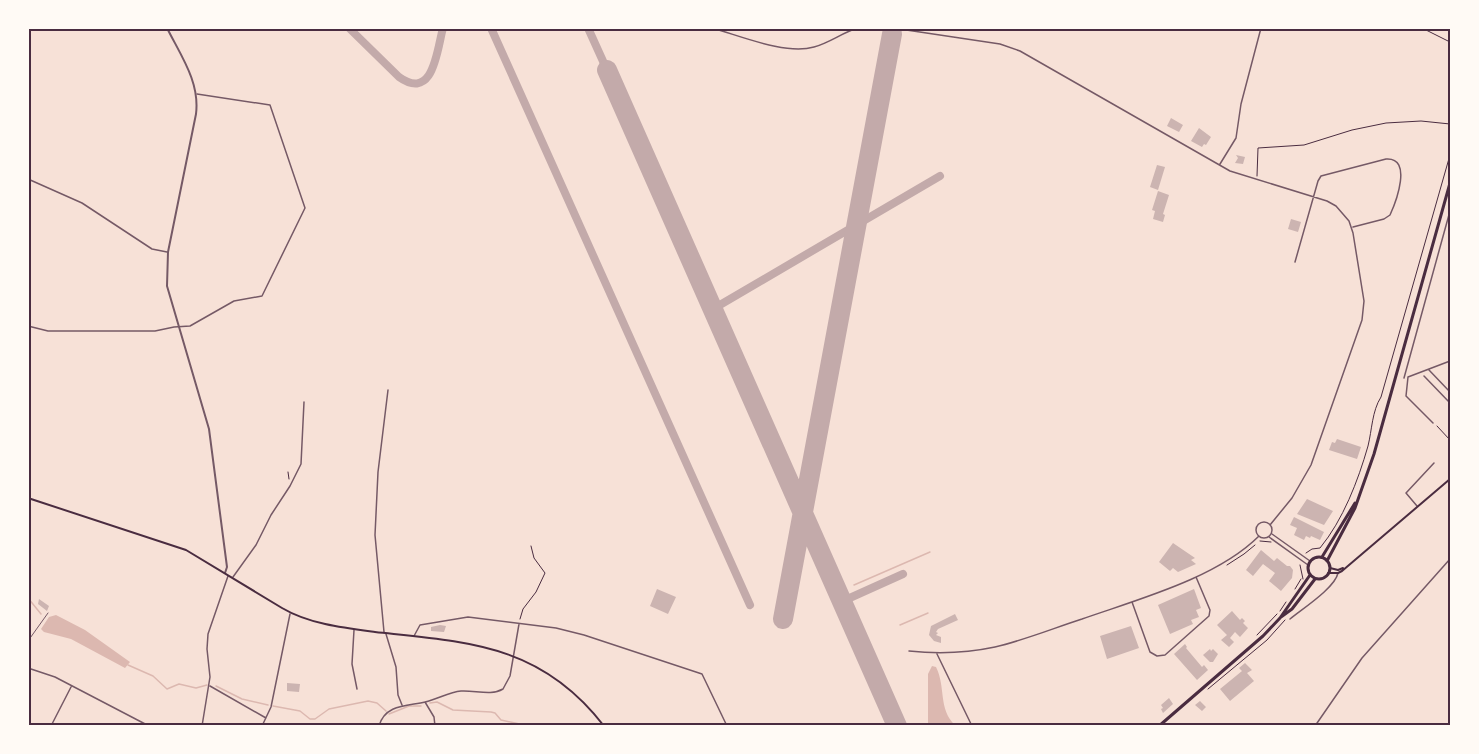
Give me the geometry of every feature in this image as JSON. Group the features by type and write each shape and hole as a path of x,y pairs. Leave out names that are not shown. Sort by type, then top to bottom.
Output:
{"main road":[{"path":"1327,561 1348,524 1374,454 1450,183"},
{"path":"1328,573 1338,572 1345,567 1450,478"},
{"path":"28,498 180,548 290,613 354,629 468,642 513,655 538,667 562,683 583,701 604,726"},
{"path":"1322,558 1357,500"},
{"path":"1159,726 1240,657 1280,618 1310,575 1309,563 1317,557 1322,558 1327,561 1330,568 1338,572"},
{"path":"1310,575 1316,579 1322,579 1330,568"},
{"path":"1280,618 1287,614 1316,579"}],"street":[{"path":"167,28 192,78 196,94 196,114 168,252 166,286 209,429 227,567 227,574 208,634 209,685 202,726"},
{"path":"712,28 785,48 799,49 823,44 857,28"},
{"path":"893,28 989,42 1020,51 1238,175 1313,197 1336,206 1345,214 1352,227 1364,301 1362,320 1311,465 1292,498 1270,525 1269,537"},
{"path":"1220,165 1236,138 1241,104 1261,28"},
{"path":"28,326 48,331 149,332 186,327 234,301 262,296 306,210 270,105 196,94"},
{"path":"1295,262 1313,197 1323,175 1386,159 1397,162 1402,172 1390,215 1384,219 1352,227"},
{"path":"28,179 82,202 152,249 168,252"},
{"path":"1450,212 1404,378 1450,362"},
{"path":"1429,369 1450,392"},
{"path":"1424,376 1450,403"},
{"path":"1408,377 1406,396 1433,423"},
{"path":"1437,390 1443,384"},
{"path":"388,390 378,472 375,525 385,633 396,667 398,695 402,705"},
{"path":"233,578 256,545 301,464 304,402"},
{"path":"1418,506 1406,493 1434,463"},
{"path":"1259,536 1257,532 1259,525 1265,523 1270,525"},
{"path":"1271,533 1309,563"},
{"path":"1259,536 1269,537 1309,563"},
{"path":"909,651 937,653 965,651 1015,642 1132,602 1195,576 1232,559 1259,536"},
{"path":"1316,726 1362,658 1450,560"},
{"path":"1291,619 1338,578 1338,572"},
{"path":"1132,602 1150,652 1157,656 1166,654 1209,616 1210,610 1195,576"},
{"path":"262,726 271,707 290,613"},
{"path":"414,636 420,625 476,617 573,632 702,674 727,726"},
{"path":"379,726 384,714 402,705 425,702 456,692 500,691 509,682 519,623"},
{"path":"354,629 352,664 357,689"},
{"path":"937,653 972,726"},
{"path":"28,668 55,677 149,726"},
{"path":"209,685 266,718"},
{"path":"51,726 72,686"},
{"path":"425,702 434,717 435,726"}],"lane":[{"path":"28,641 48,614"}],"path":[{"path":"1422,28 1450,42"},
{"path":"1256,180 1258,148 1304,145 1362,128 1400,121 1450,124"},
{"path":"1305,555 1322,546 1345,507 1358,475 1372,429 1373,414 1381,397 1450,155"},
{"path":"1426,235 1431,234"},
{"path":"1433,423 1450,440"},
{"path":"288,472 289,479"},
{"path":"519,623 523,609 536,592 545,573 535,561 531,546"},
{"path":"1290,596 1302,578 1300,563"},
{"path":"1258,634 1288,599"},
{"path":"1206,691 1267,640 1286,619 1291,619"}],"shaded area":[{"path":"56,615 85,630 130,662 125,668 71,639 44,632 41,629 49,617"},
{"path":"932,666 936,667 939,675 946,712 955,725 928,725 928,674"}],"building":[{"path":"1171,118 1183,125 1179,132 1167,126"},
{"path":"1199,128 1211,137 1202,147 1191,141"},
{"path":"1236,155 1245,157 1243,164 1235,163 1238,158"},
{"path":"1157,165 1165,167 1158,190 1150,187"},
{"path":"1158,191 1169,195 1163,222 1153,219 1155,211 1152,210"},
{"path":"1291,219 1301,222 1298,232 1288,229"},
{"path":"1337,439 1361,447 1357,459 1329,450 1332,442 1335,443"},
{"path":"1307,499 1333,511 1324,525 1297,514"},
{"path":"1294,517 1324,532 1320,540 1306,536 1304,540 1294,535 1297,528 1290,525"},
{"path":"1173,543 1195,558 1191,560 1196,564 1178,572 1173,568 1170,571 1159,562"},
{"path":"1261,550 1274,561 1277,558 1293,570 1292,578 1281,591 1269,581 1275,573 1263,564 1253,576 1246,570"},
{"path":"657,589 676,597 668,614 650,606"},
{"path":"1194,589 1201,608 1196,610 1199,617 1191,620 1193,624 1170,634 1158,605"},
{"path":"39,599 49,606 47,611 38,604"},
{"path":"1232,611 1240,620 1242,618 1245,621 1243,623 1248,628 1240,637 1235,632 1230,638 1234,642 1229,647 1221,640 1227,635 1217,625"},
{"path":"955,614 958,620 936,632 938,633 936,635 941,637 941,643 934,641 929,635 931,626"},
{"path":"446,626 444,632 431,631 431,627"},
{"path":"1131,626 1139,648 1107,659 1100,636"},
{"path":"1185,644 1202,667 1204,665 1208,670 1197,680 1174,654"},
{"path":"1210,649 1218,654 1213,662 1203,655"},
{"path":"1245,663 1252,670 1247,673 1254,681 1230,701 1220,689 1242,671 1239,668"},
{"path":"287,683 300,684 299,692 287,691"},
{"path":"1169,698 1173,704 1163,713 1161,705"},
{"path":"1200,701 1206,707 1202,711 1195,705"}],"waterway":[{"path":"854,585 930,552"},
{"path":"28,598 41,614"},
{"path":"900,625 928,613"},
{"path":"128,665 153,676 167,689 179,684 196,688 207,685"},
{"path":"216,686 242,699 268,705"},
{"path":"273,706 300,711 310,719 315,719 329,709 368,701 377,703 386,711"},
{"path":"430,703 437,702 453,710 491,712 501,720 529,726"},
{"path":"389,714 409,706 421,706"}],"taxiway":[{"path":"349,28 399,77 411,83 420,83 432,70 443,28"},
{"path":"491,28 750,605"},
{"path":"588,28 607,70"},
{"path":"713,309 940,176"},
{"path":"843,601 903,574"}],"runway":[{"path":"783,619 892,34"},
{"path":"607,70 897,726"}]}
